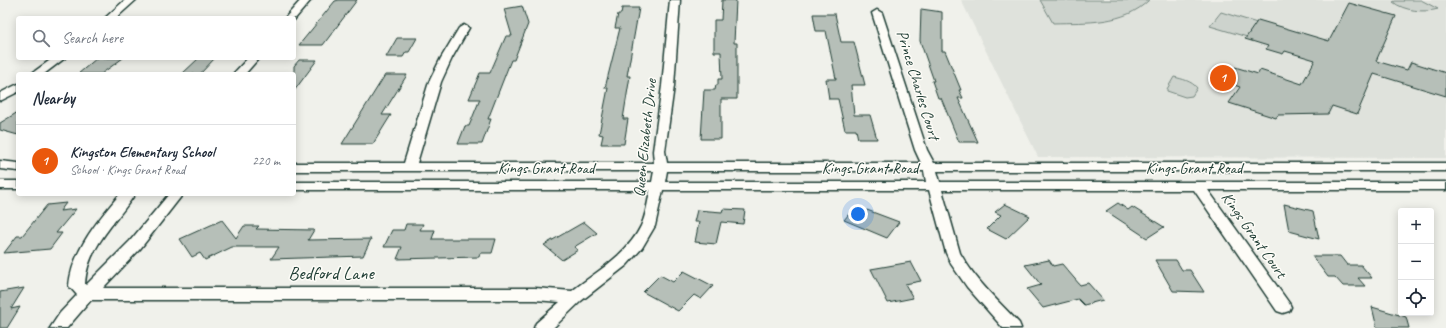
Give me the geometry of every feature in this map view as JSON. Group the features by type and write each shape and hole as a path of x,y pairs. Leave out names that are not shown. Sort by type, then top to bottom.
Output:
{"street":[{"path":"112,16 131,0"},
{"path":"292,16 306,0"},
{"name":"Queen Elizabeth Drive","path":"542,328 575,297 622,261 637,244 648,226 659,185 661,166 659,151 668,86 675,0"},
{"name":"Prince Charles Court","path":"877,13 921,150 934,185 953,253 959,266 971,283 1013,328"},
{"path":"409,166 417,149 435,82 450,50 464,28"},
{"path":"40,72 57,60"},
{"path":"241,72 252,60"},
{"path":"0,98 16,88"},
{"path":"0,165 16,167"},
{"name":"Kings Grant Road","path":"296,167 1446,167"},
{"path":"1423,167 1445,186"},
{"path":"0,185 16,185"},
{"name":"Kings Grant Court","path":"1197,185 1283,307"},
{"name":"Kings Grant Road","path":"296,186 1445,186"},
{"path":"86,294 77,286 76,278 80,265 96,236 126,196"},
{"path":"58,328 86,294 99,284 131,250 174,196"},
{"name":"Bedford Lane","path":"86,294 226,292 535,294 575,297"}],"shaded area":[{"path":"961,0 1446,0 1446,158 1038,157"},
{"path":"1040,0 1149,0 1128,14 1116,18 1091,22 1053,23"},
{"path":"1403,0 1421,0 1438,9 1427,11 1415,10 1403,7 1393,2 1404,1"},
{"path":"1221,12 1257,23 1247,37 1210,26"},
{"path":"1174,77 1187,81 1197,88 1192,96 1185,97 1167,91"}],"building":[{"path":"357,0 323,45 299,45 335,1"},
{"path":"722,0 736,0 734,43 737,43 737,99 721,99 721,139 701,139 704,90 715,90 716,85 718,85 718,79 722,79 721,52 714,52 714,20 721,20"},
{"path":"1349,3 1396,16 1376,61 1407,70 1411,62 1446,73 1446,96 1374,74 1357,114 1332,106 1328,114 1278,115 1276,118 1229,103 1240,87 1225,82 1235,67 1258,74 1260,70 1302,84 1315,60 1285,51 1283,54 1266,49 1268,46 1245,39 1258,20 1329,41"},
{"path":"522,6 528,24 514,60 511,60 488,119 491,119 482,144 458,144 465,126 469,126 480,99 469,99 480,73 490,73 506,36 512,36 504,9"},
{"path":"622,8 639,8 627,76 630,76 623,119 628,119 624,144 601,144 603,135 599,134 608,88 605,88 620,28 615,28 618,14 621,14"},
{"path":"921,9 942,12 942,51 945,51 961,90 959,90 963,98 958,98 978,142 959,142 941,98 938,98 932,81 934,81 920,41"},
{"path":"813,14 835,14 841,42 854,42 865,85 851,85 854,115 870,115 877,139 858,139 856,130 845,130 838,99 829,99 826,79 836,79 826,31 816,31"},
{"path":"397,38 417,38 409,52 406,52 403,57 386,57"},
{"path":"95,60 120,60 104,72 80,72"},
{"path":"197,60 213,60 202,72 184,72"},
{"path":"299,60 317,60 296,88 296,72 294,72 294,66"},
{"path":"385,75 407,75 382,115 391,115 373,144 342,144"},
{"path":"16,113 16,134 0,130 0,123"},
{"path":"66,203 60,211 76,209 56,233 62,233 50,249 4,253 17,236 22,236 47,205"},
{"path":"1118,203 1128,210 1132,207 1164,227 1147,238 1106,211"},
{"path":"1005,204 1030,216 1006,239 987,229 1001,215 995,212"},
{"path":"1284,204 1313,211 1319,239 1289,231"},
{"path":"723,209 745,210 743,224 721,222 716,244 695,242 699,222 694,222 697,210 722,212"},
{"path":"853,209 864,214 867,210 899,222 887,238 844,220"},
{"path":"222,220 236,238 244,226 259,226 256,229 314,230 308,240 371,239 363,256 271,259 279,247 232,247 205,260 200,253 192,257 180,239"},
{"path":"584,222 597,233 574,247 578,250 562,260 544,245"},
{"path":"406,224 423,224 420,230 435,230 432,239 496,239 492,253 480,253 479,257 397,259 402,247 384,247 392,230 404,230"},
{"path":"1312,256 1340,256 1347,265 1361,265 1372,278 1358,278 1365,286 1343,286 1335,277 1328,277"},
{"path":"1049,260 1053,266 1062,264 1080,285 1088,283 1103,300 1084,305 1078,299 1043,308 1027,289 1041,285 1025,265"},
{"path":"1155,260 1176,260 1182,270 1190,270 1204,292 1173,291"},
{"path":"911,262 921,281 905,284 913,298 888,303 871,269"},
{"path":"684,271 713,286 701,299 694,295 678,311 643,292 660,275 673,282"},
{"path":"24,288 11,309 20,307 7,328 0,328 0,292"},
{"path":"1372,307 1398,315 1398,316 1406,317 1409,328 1377,328"}],"place":[{"name":"Kingston Elementary School","path":"1223,78"}]}
